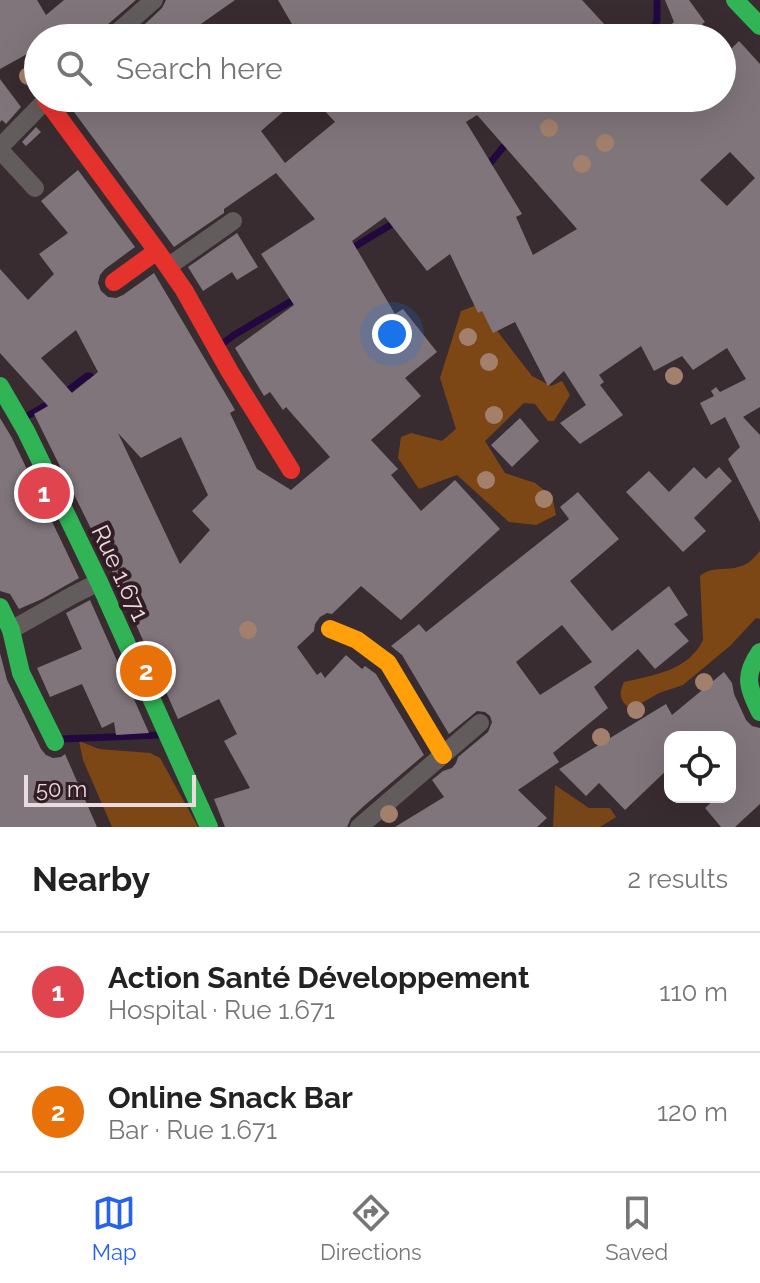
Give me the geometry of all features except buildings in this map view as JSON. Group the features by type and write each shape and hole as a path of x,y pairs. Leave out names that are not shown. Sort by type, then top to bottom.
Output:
{"street":[{"path":"128,24 154,0"},
{"path":"735,0 760,26"},
{"path":"35,112 0,149 35,188"},
{"path":"56,112 169,266 291,470"},
{"path":"169,266 233,221"},
{"path":"114,282 157,251"},
{"name":"Rue 1.671","path":"0,386 26,431 99,582 209,827"},
{"path":"11,630 99,582"},
{"path":"0,607 11,630 21,673 55,742"},
{"path":"330,629 357,640 388,663 443,755"},
{"path":"760,652 750,665 747,682 760,712"},
{"path":"359,827 480,723"}],"shaded area":[{"path":"477,305 532,376 551,386 562,381 570,395 554,421 548,421 535,404 524,403 485,441 505,473 535,483 552,496 556,515 536,525 509,522 457,475 419,489 398,458 401,437 411,433 442,441 456,429 440,378 461,311"},
{"path":"760,551 760,619 756,618 731,645 683,685 659,693 631,709 627,706 621,694 624,682 679,665 689,659 703,640 700,576 714,570 742,566"},
{"path":"79,741 99,749 150,753 160,758 198,827 112,827 83,760"},
{"path":"555,785 589,808 610,808 616,817 600,827 553,827"}],"waterway":[{"path":"655,24 657,0"},
{"path":"485,169 510,139"},
{"path":"349,250 397,221"},
{"path":"222,344 300,296"},
{"path":"24,418 87,376 96,383"},
{"path":"61,739 161,735"}],"traffic: fast":[{"path":"735,0 760,26"},
{"path":"0,386 26,431 99,582 209,827"},
{"path":"0,607 11,630 21,673 55,742"},
{"path":"760,652 749,675 760,712"}],"traffic: slow":[{"path":"330,629 357,640 388,663 443,755"}],"traffic: jam":[{"path":"55,112 157,251"},
{"path":"114,282 157,251 184,290 291,470"}],"place":[{"name":"Action Santé Développement","path":"44,493"},
{"name":"Online Snack Bar","path":"146,671"}]}
